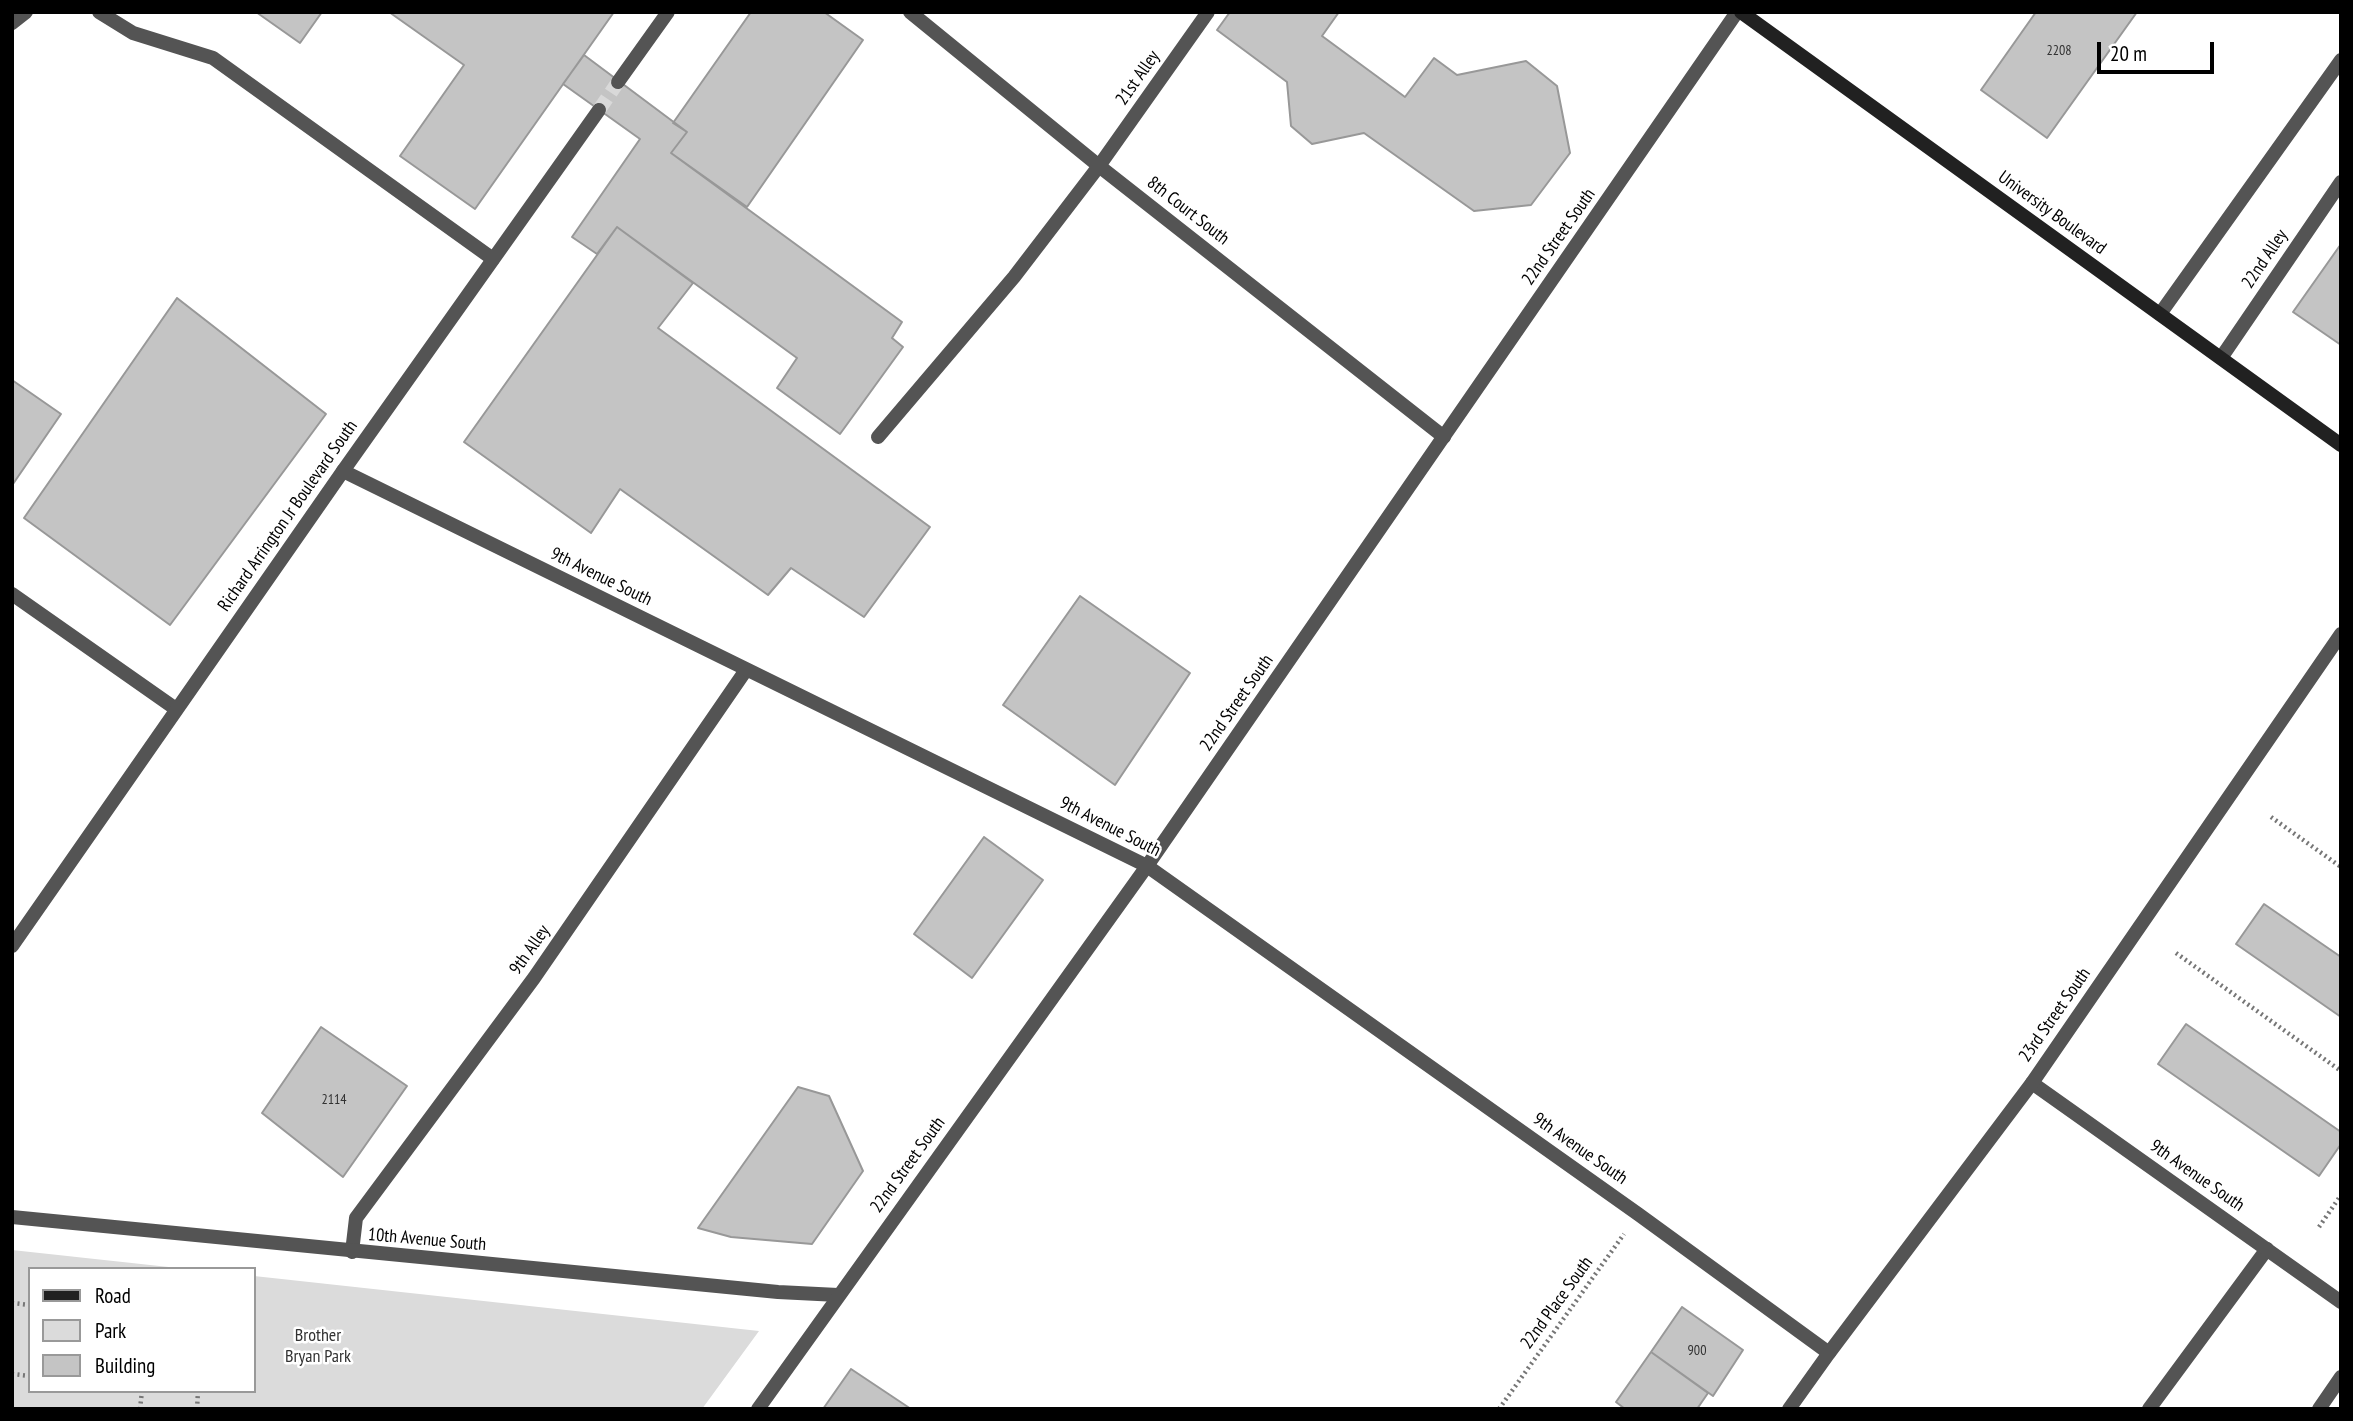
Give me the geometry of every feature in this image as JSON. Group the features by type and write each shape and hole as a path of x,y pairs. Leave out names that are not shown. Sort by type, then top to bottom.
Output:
{"main road":[{"name":"University Boulevard","path":"1739,12 2341,445"}],"street":[{"path":"12,23 26,12"},
{"path":"99,12 133,33 213,58 494,258"},
{"path":"618,82 668,12"},
{"name":"8th Court South","path":"910,12 1099,166 1444,438"},
{"name":"21st Alley","path":"878,437 1014,277 1099,166 1208,12"},
{"name":"22nd Street South","path":"758,1409 1147,866 1739,12"},
{"path":"2160,314 2341,60"},
{"name":"Richard Arrington Jr Boulevard South","path":"12,946 599,110"},
{"name":"22nd Alley","path":"2221,358 2341,182"},
{"name":"9th Avenue South","path":"343,471 1147,866 1639,1213 1829,1353"},
{"path":"12,594 176,709"},
{"name":"23rd Street South","path":"1789,1409 2032,1083 2341,634"},
{"name":"9th Alley","path":"352,1252 356,1218 534,978 746,670"},
{"name":"9th Avenue South","path":"2032,1083 2341,1301"},
{"name":"10th Avenue South","path":"12,1217 352,1252 838,1296"},
{"path":"2149,1409 2267,1249"},
{"path":"2319,1409 2341,1377"}],"path":[{"path":"2271,817 2341,867"},
{"path":"2176,953 2341,1071"},
{"path":"2319,1227 2341,1195"},
{"name":"22nd Place South","path":"1499,1409 1639,1213"}],"green space":[{"name":"Brother Bryan Park","path":"12,1250 169,1267 28,1267 28,1393 256,1393 256,1276 759,1331 702,1409 12,1409"}],"building":[{"path":"256,12 322,12 300,43"},
{"path":"389,12 614,12 475,209 400,156 464,65"},
{"path":"751,12 824,12 863,40 747,207 671,153 687,132 673,123"},
{"path":"1230,12 1339,12 1322,36 1405,97 1434,58 1457,75 1526,61 1557,86 1570,153 1531,205 1474,211 1364,133 1312,144 1291,126 1287,82 1217,30"},
{"path":"2036,12 2137,12 2047,138 1981,90"},
{"path":"584,55 687,132 671,153 902,322 892,338 903,347 840,434 777,388 797,358 617,227 597,254 572,237 640,139 563,84"},
{"path":"617,227 693,283 658,328 930,527 864,617 791,568 768,595 620,489 591,533 464,442"},
{"path":"2341,244 2341,345 2293,312"},
{"path":"177,298 326,414 170,625 24,518"},
{"path":"12,380 61,414 13,484 12,483"},
{"path":"1080,596 1190,673 1115,785 1003,705"},
{"path":"984,837 1043,880 972,978 914,934"},
{"path":"2264,904 2341,957 2341,1017 2236,944"},
{"path":"2186,1024 2341,1132 2341,1144 2319,1176 2158,1064"},
{"path":"321,1027 407,1086 343,1177 262,1113"},
{"path":"798,1087 829,1096 863,1171 812,1244 731,1237 698,1228"},
{"path":"1682,1307 1743,1350 1713,1396 1651,1352"},
{"path":"1651,1352 1708,1393 1697,1409 1625,1409 1616,1402"},
{"path":"851,1369 911,1409 823,1409"}],"tunnel":[{"path":"599,110 618,82"}]}
